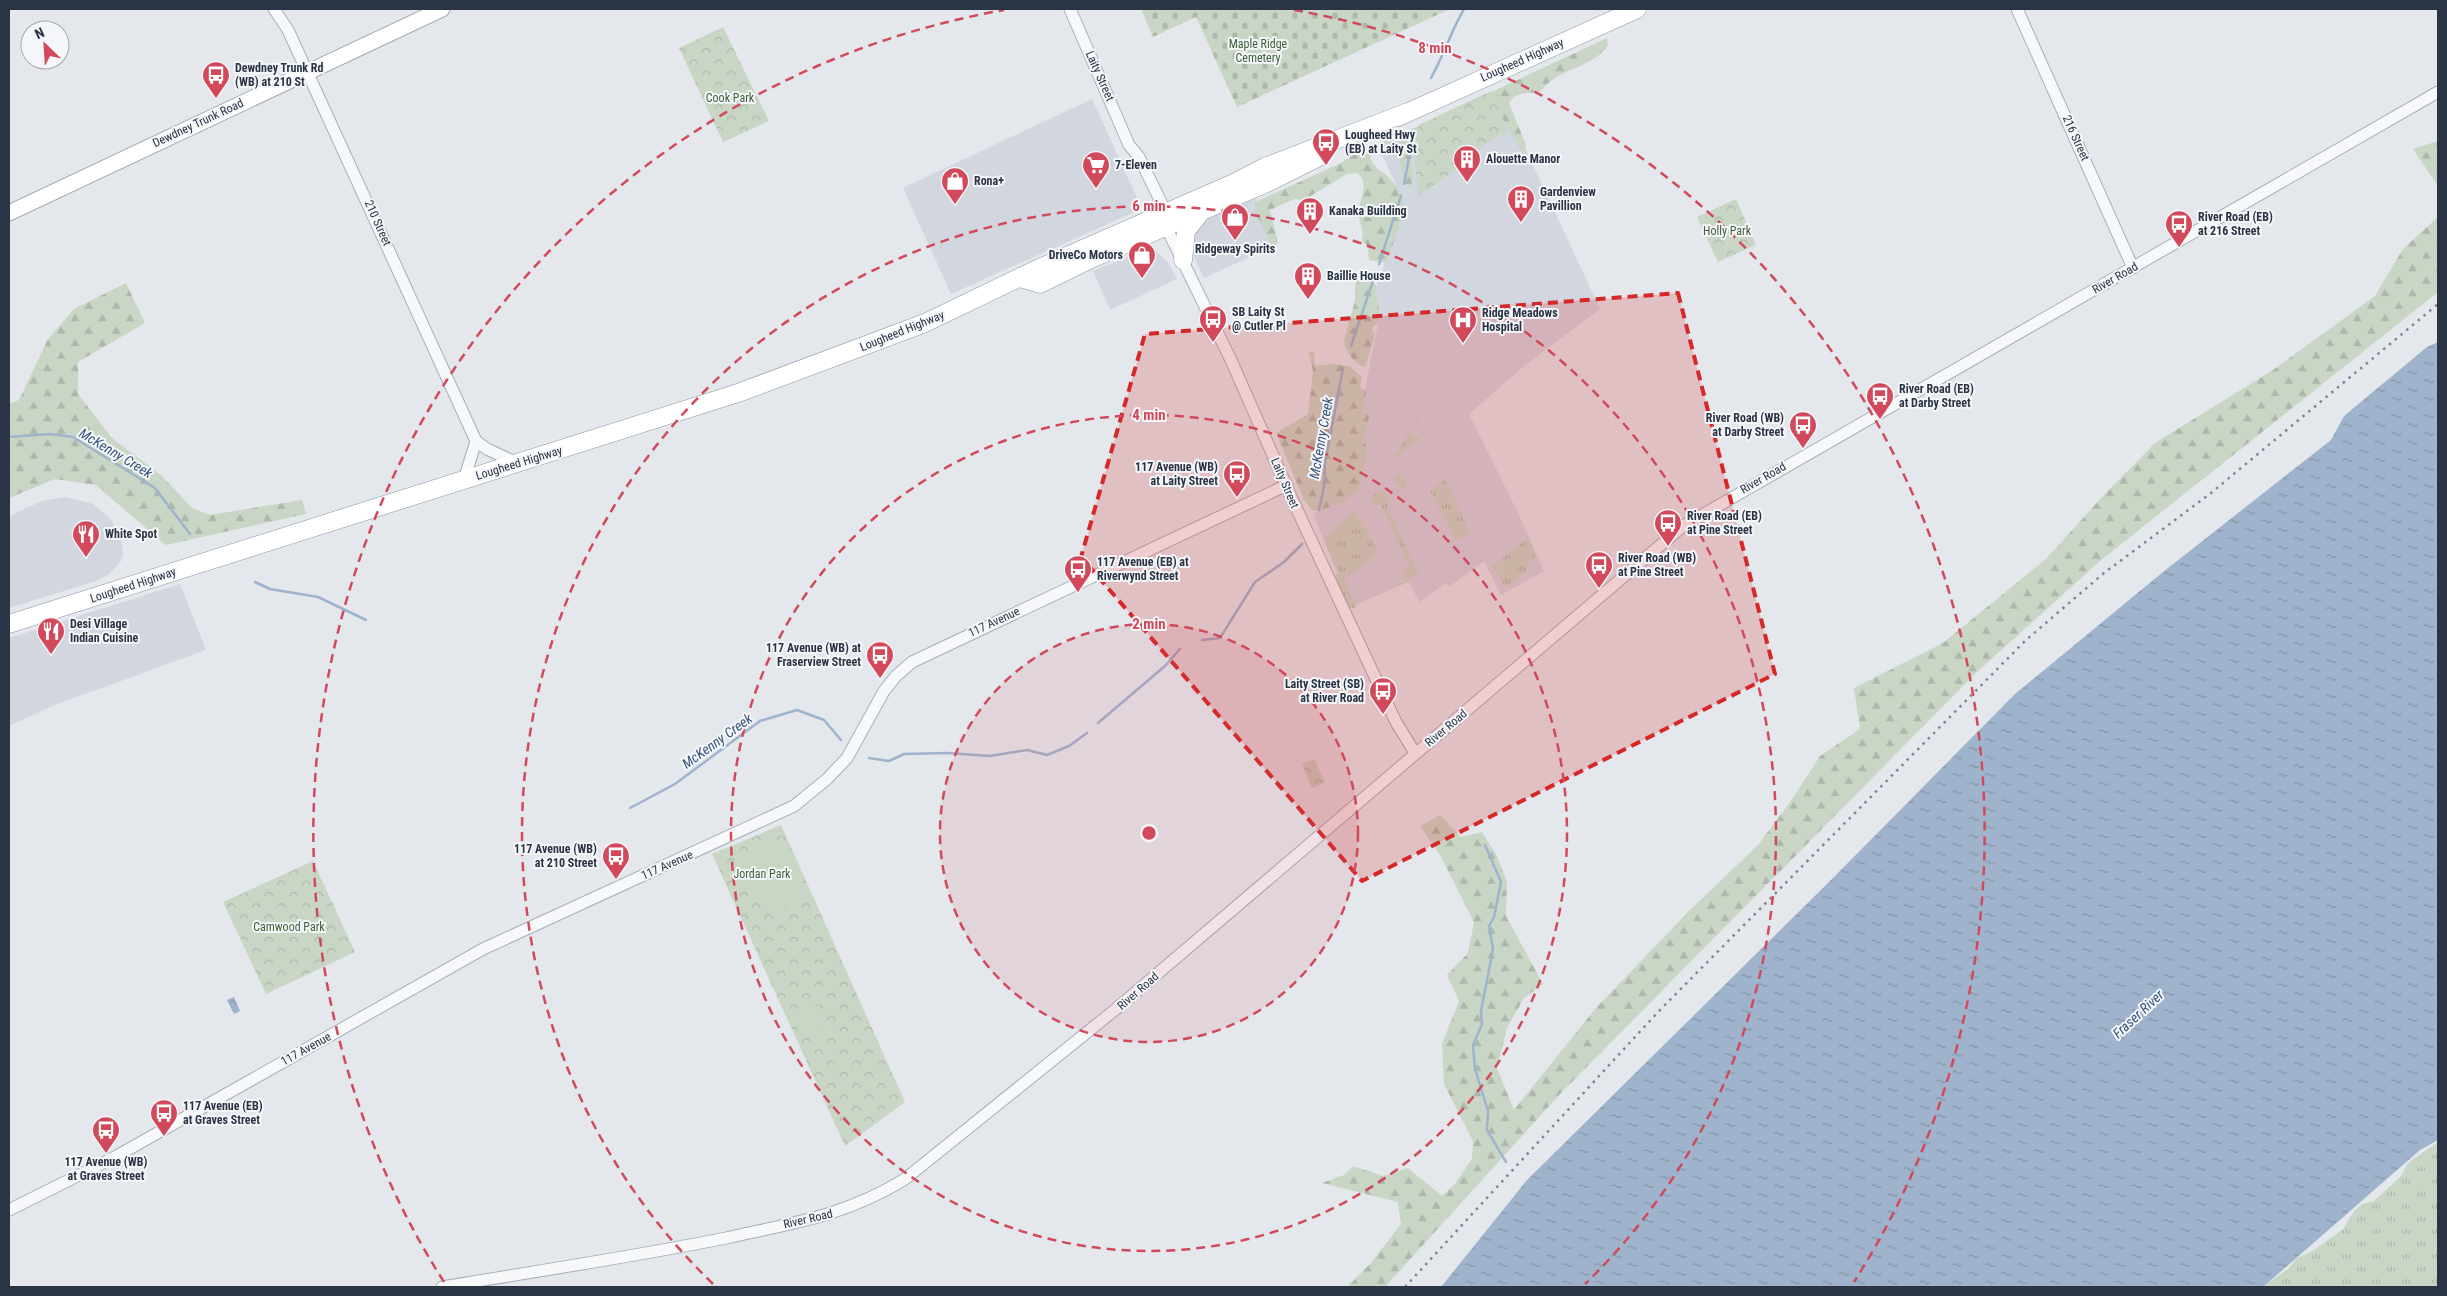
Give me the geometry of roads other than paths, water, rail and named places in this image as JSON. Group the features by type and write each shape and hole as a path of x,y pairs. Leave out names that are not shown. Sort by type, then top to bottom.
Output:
{"highway":[{"name":"Lougheed Highway","path":"1163,217 1200,213 1271,181 1408,112 1637,9"},
{"name":"Lougheed Highway","path":"9,624 738,393 925,323 1020,278 1040,284 1091,259 1163,217 1265,167 1408,112"},
{"path":"1183,260 1186,231 1200,213"}],"main road":[{"name":"Dewdney Trunk Road","path":"9,213 442,9"}],"street":[{"name":"210 Street","path":"274,9 288,30 476,440"},
{"name":"Laity Street","path":"1070,9 1104,83 1129,144 1131,159 1155,207 1163,217 1396,722 1415,753"},
{"name":"216 Street","path":"2017,9 2133,268"},
{"name":"River Road","path":"442,1287 686,1246 814,1219 842,1211 883,1193 905,1179 1116,1009 1415,753 1692,520 2438,92"},
{"path":"464,480 476,440 487,449 517,462"},
{"name":"117 Avenue","path":"9,1210 115,1157 483,949 794,806 827,779 847,758 884,691 896,676 912,662 1287,485"}],"water":[{"name":"Fraser River","path":"2438,342 2438,1140 2420,1150 2263,1287 1441,1287 1527,1180 1829,882 2015,694 2163,572 2331,440 2344,416 2427,347"},
{"path":"234,997 240,1011 234,1014 227,1000"}],"waterway":[{"name":"McKenny Creek","path":"1431,78 1464,9"},
{"name":"McKenny Creek","path":"1404,184 1413,138"},
{"name":"McKenny Creek","path":"1379,264 1401,196"},
{"name":"McKenny Creek","path":"1351,346 1376,272"},
{"name":"McKenny Creek","path":"1319,510 1324,487 1325,463 1343,368"},
{"name":"McKenny Creek","path":"9,437 50,434 73,437 155,488 190,534"},
{"name":"McKenny Creek","path":"1202,640 1220,638 1255,582 1284,562 1302,544"},
{"name":"McKenny Creek","path":"255,582 270,589 318,597 366,620"},
{"name":"McKenny Creek","path":"1098,723 1165,666 1180,649"},
{"name":"McKenny Creek","path":"630,808 675,784 760,721 797,710 824,720 841,740"},
{"name":"McKenny Creek","path":"869,758 889,761 904,754 947,753 990,756 1027,750 1047,755 1069,746 1087,733"},
{"path":"1485,845 1501,882 1494,917 1489,926 1493,949 1481,1011 1482,1024 1473,1045 1475,1069 1488,1111 1487,1130 1506,1162"}],"railway":[{"path":"1405,1287 1658,1012 2026,640 2104,573 2211,493 2438,304"}],"place":[{"name":"Dewdney Trunk Rd (WB) at 210 St","path":"216,99"},
{"name":"Lougheed Hwy (EB) at Laity St","path":"1326,166"},
{"name":"Alouette Manor","path":"1467,183"},
{"name":"7-Eleven","path":"1096,189"},
{"name":"Rona+","path":"955,205"},
{"name":"Gardenview Pavillion","path":"1521,223"},
{"name":"Kanaka Building","path":"1310,235"},
{"name":"Ridgeway Spirits","path":"1235,241"},
{"name":"River Road (EB) at 216 Street","path":"2179,248"},
{"name":"DriveCo Motors","path":"1142,279"},
{"name":"Baillie House","path":"1308,300"},
{"name":"SB Laity St @ Cutler Pl","path":"1213,343"},
{"name":"Ridge Meadows Hospital","path":"1463,344"},
{"name":"River Road (EB) at Darby Street","path":"1880,420"},
{"name":"River Road (WB) at Darby Street","path":"1803,449"},
{"name":"117 Avenue (WB) at Laity Street","path":"1237,498"},
{"name":"River Road (EB) at Pine Street","path":"1668,547"},
{"name":"White Spot","path":"86,558"},
{"name":"River Road (WB) at Pine Street","path":"1599,589"},
{"name":"117 Avenue (EB) at Riverwynd Street","path":"1078,593"},
{"name":"Desi Village Indian Cuisine","path":"51,655"},
{"name":"117 Avenue (WB) at Fraserview Street","path":"880,679"},
{"name":"Laity Street (SB) at River Road","path":"1383,715"},
{"name":"117 Avenue (WB) at 210 Street","path":"616,880"},
{"name":"117 Avenue (EB) at Graves Street","path":"164,1137"},
{"name":"117 Avenue (WB) at Graves Street","path":"106,1154"}],"park label":[{"name":"Maple Ridge Cemetery","path":"1258,51"},
{"name":"Cook Park","path":"730,98"},
{"name":"Holly Park","path":"1727,231"},
{"name":"Jordan Park","path":"762,874"},
{"name":"Camwood Park","path":"289,927"}]}
